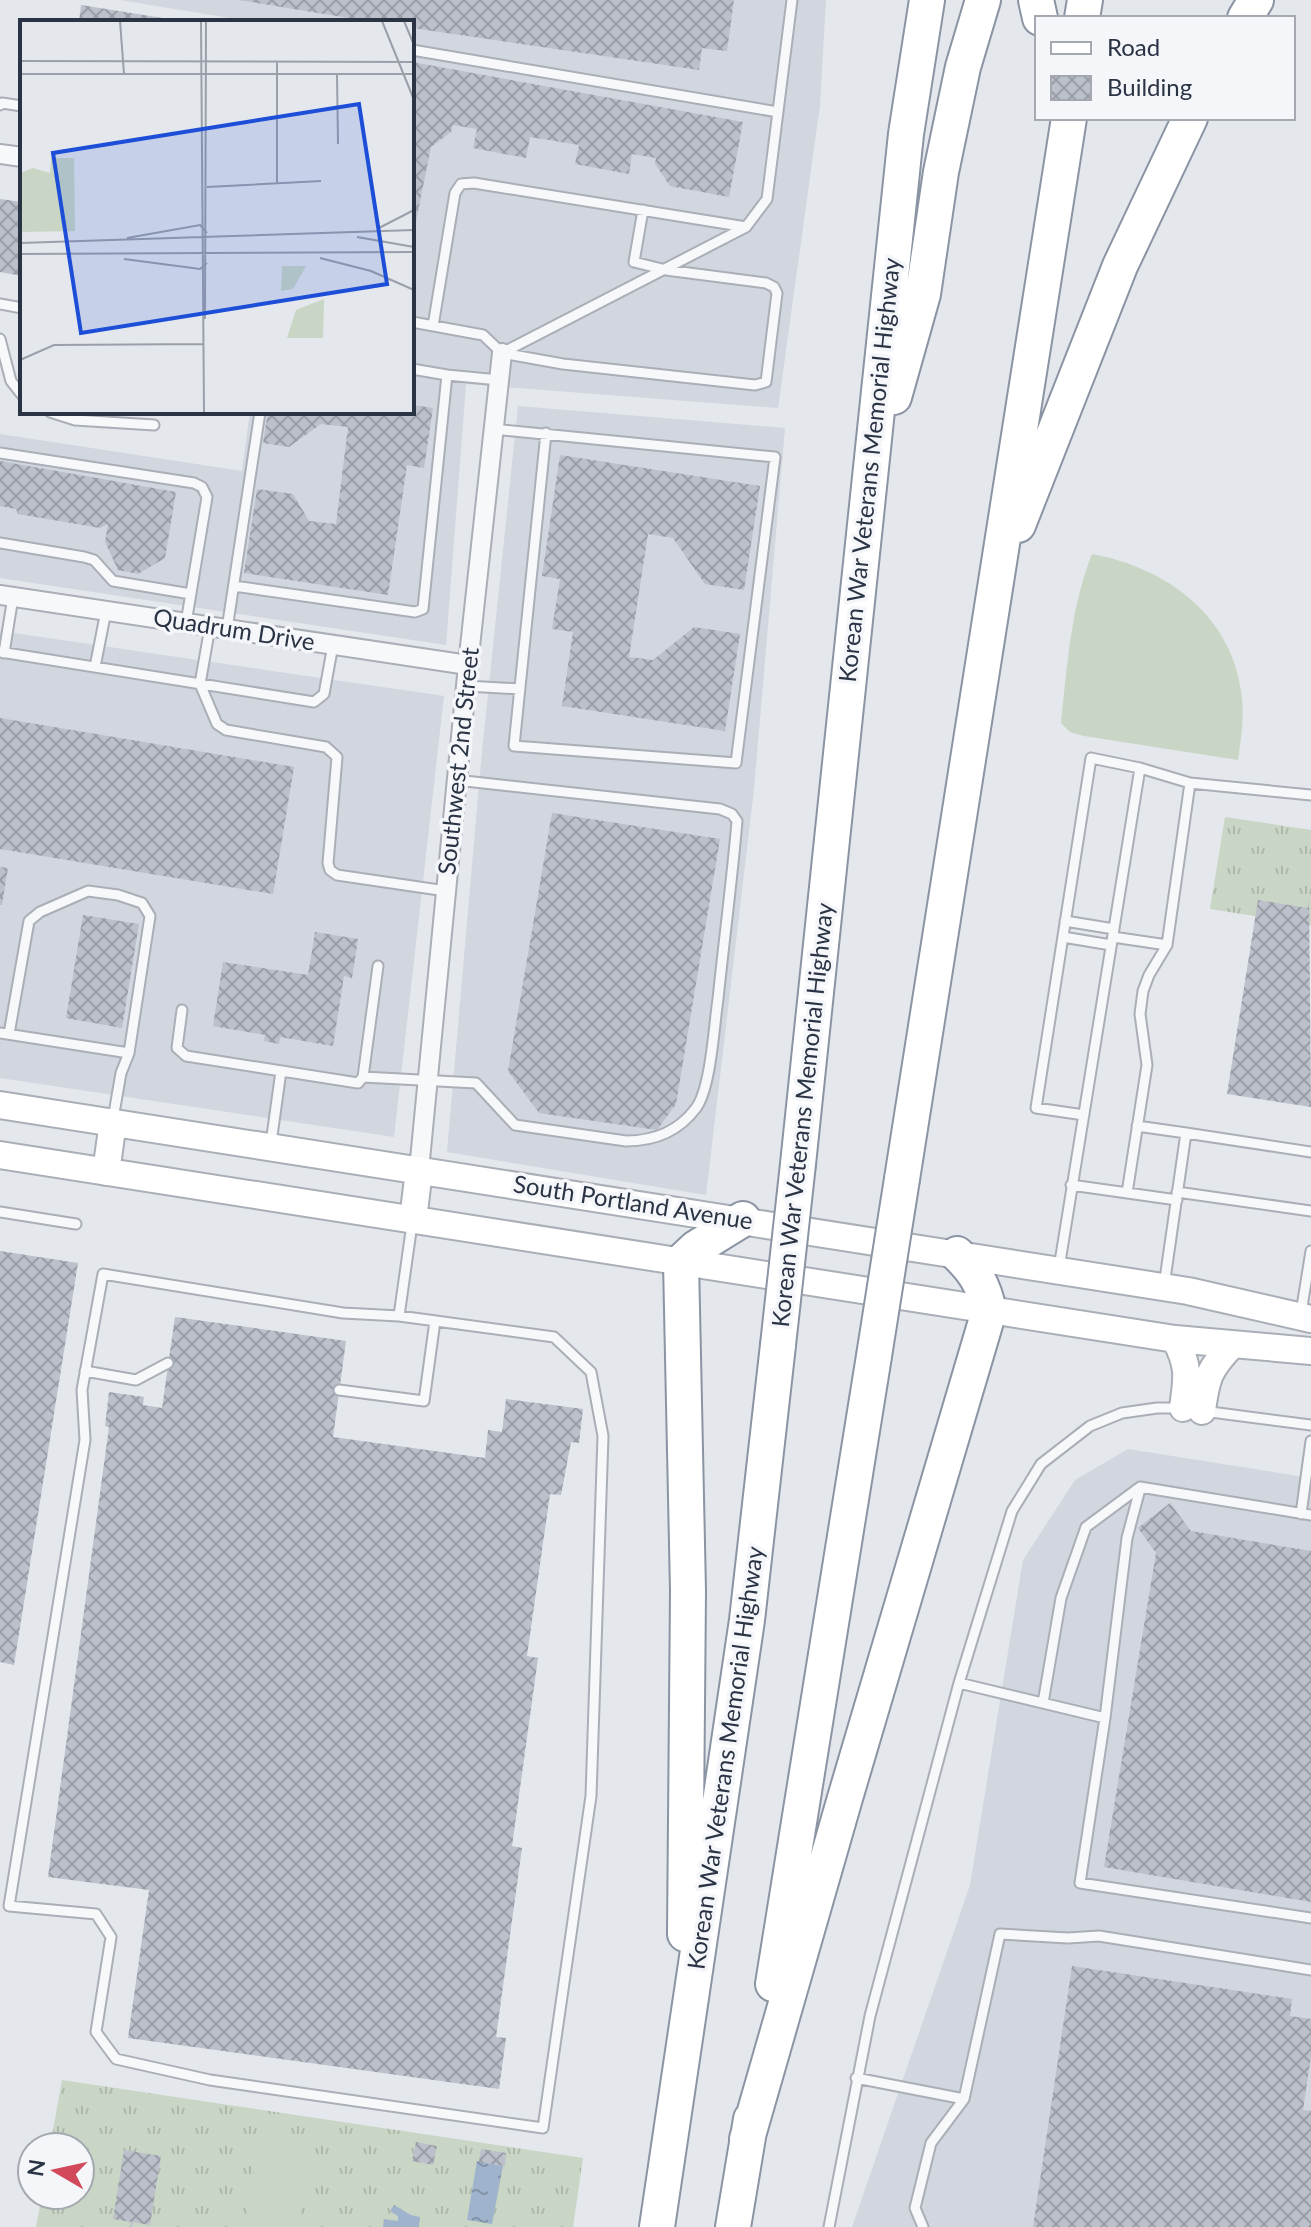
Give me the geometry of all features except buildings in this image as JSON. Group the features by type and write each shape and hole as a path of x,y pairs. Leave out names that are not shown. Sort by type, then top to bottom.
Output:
{"highway":[{"path":"904,0 906,134"},
{"name":"Korean War Veterans Memorial Highway","path":"657,2227 747,1620 906,134 927,0"},
{"path":"868,494 923,294 941,172 963,67 983,0"},
{"path":"997,577 1120,266 1189,120"},
{"path":"733,2227 997,577 1064,129"},
{"path":"686,2039 684,1874 688,1591 681,1262 696,1248 743,1219"},
{"path":"747,2139 989,1311 985,1292 973,1269 957,1254"}],"main road":[{"name":"South Portland Avenue","path":"0,1105 1164,1287 1306,1318"},
{"path":"106,1172 113,1122"},
{"path":"0,1155 1175,1339 1311,1351"},
{"path":"413,1220 419,1170"},
{"path":"1175,1339 1185,1357 1192,1409"},
{"path":"1192,1409 1212,1367 1232,1345"}],"street":[{"path":"0,154 20,157"},
{"name":"Southwest 2nd Street","path":"419,1170 456,780 502,353"},
{"name":"Quadrum Drive","path":"6,596 468,665"}],"lane":[{"path":"502,353 746,227 767,199 792,0"},
{"path":"414,50 778,112"},
{"path":"0,105 20,106"},
{"path":"433,326 455,193 461,184 474,183 746,227"},
{"path":"414,322 483,335 502,353 563,364 755,385 766,382 777,293 774,287 766,283 666,270 634,262 643,210"},
{"path":"0,304 20,308"},
{"path":"0,339 11,381 20,392"},
{"path":"414,369 499,380"},
{"path":"234,586 415,612 423,609 447,375"},
{"path":"56,414 75,420 154,425"},
{"path":"260,414 234,586 200,684 217,724 226,730 326,747 337,757 328,863 330,870 337,875 446,891"},
{"path":"492,429 546,433 775,457 736,763 514,746 546,433"},
{"path":"0,453 194,483 202,487 207,497 186,623"},
{"path":"0,543 84,557 94,560 113,581 191,594"},
{"path":"6,596 2,652 314,702 324,694 333,645"},
{"path":"95,667 106,611"},
{"path":"466,686 520,689"},
{"path":"1084,1115 1036,1108 1091,758 1190,783 1311,795"},
{"path":"1059,1270 1140,768"},
{"path":"363,1077 476,1083 515,1125 643,1141 661,1136 680,1124 698,1106 712,1048 734,862 737,821 732,814 720,809 456,780"},
{"path":"1127,1193 1147,1065 1140,1014 1143,991 1167,945 1190,783"},
{"path":"113,1122 121,1073 129,1053 150,916 142,903 118,895 88,891 40,912 29,921 5,1033 129,1053"},
{"path":"1065,921 1113,937"},
{"path":"1063,937 1113,937 1167,945"},
{"path":"182,1010 177,1048 186,1056 358,1083 363,1077 378,966"},
{"path":"271,1147 281,1071"},
{"path":"1137,1126 1311,1152"},
{"path":"1164,1287 1186,1133"},
{"path":"1071,1185 1311,1211"},
{"path":"0,1212 76,1224"},
{"path":"399,1316 413,1220"},
{"path":"1306,1318 1311,1251"},
{"path":"103,1274 343,1313 435,1321 554,1337 591,1372 603,1436 591,1796 543,2128 210,2080 116,2059 96,2032 111,1937 96,1914 9,1906 85,1440 82,1390 103,1274"},
{"path":"339,1390 424,1401 435,1321"},
{"path":"85,1371 136,1380 168,1363"},
{"path":"829,2227 870,2016 959,1683 1012,1511 1041,1464 1090,1426 1122,1413 1157,1408 1192,1409 1311,1425"},
{"path":"1043,1703 1061,1598 1086,1527 1140,1487 1306,1514 1311,1441"},
{"path":"1140,1487 1127,1538 1105,1718 1080,1883 1311,1918"},
{"path":"959,1683 1105,1718"},
{"path":"923,2227 915,2208 931,2143 964,2099 1000,1934 1068,1938 1099,1936 1311,1970"},
{"path":"856,2078 964,2099"}],"shaded area":[{"path":"120,0 826,0 820,105 778,408 466,384 446,645 0,578 0,434 242,471 250,414 414,414 414,20 241,20"},
{"path":"518,406 785,428 754,789 706,1195 447,1152 481,762"},
{"path":"0,631 444,696 394,1137 0,1078"},
{"path":"1128,1449 1311,1478 1311,2227 852,2227 970,1885 1023,1560 1075,1480"}],"green space":[{"path":"1092,554 1120,561 1171,584 1211,621 1226,643 1242,698 1238,760 1084,736 1070,732 1061,723 1079,594"},
{"path":"1225,817 1311,830 1311,925 1210,909"},
{"path":"62,2080 583,2158 573,2227 36,2227 39,2211 96,2211 96,2131 53,2131"},
{"path":"259,2142 312,2152 299,2227 245,2223"}],"water":[{"path":"477,2161 503,2166 492,2224 467,2220"},
{"path":"394,2205 420,2217 419,2227 383,2227 384,2219 398,2221 398,2216 390,2211"}]}
